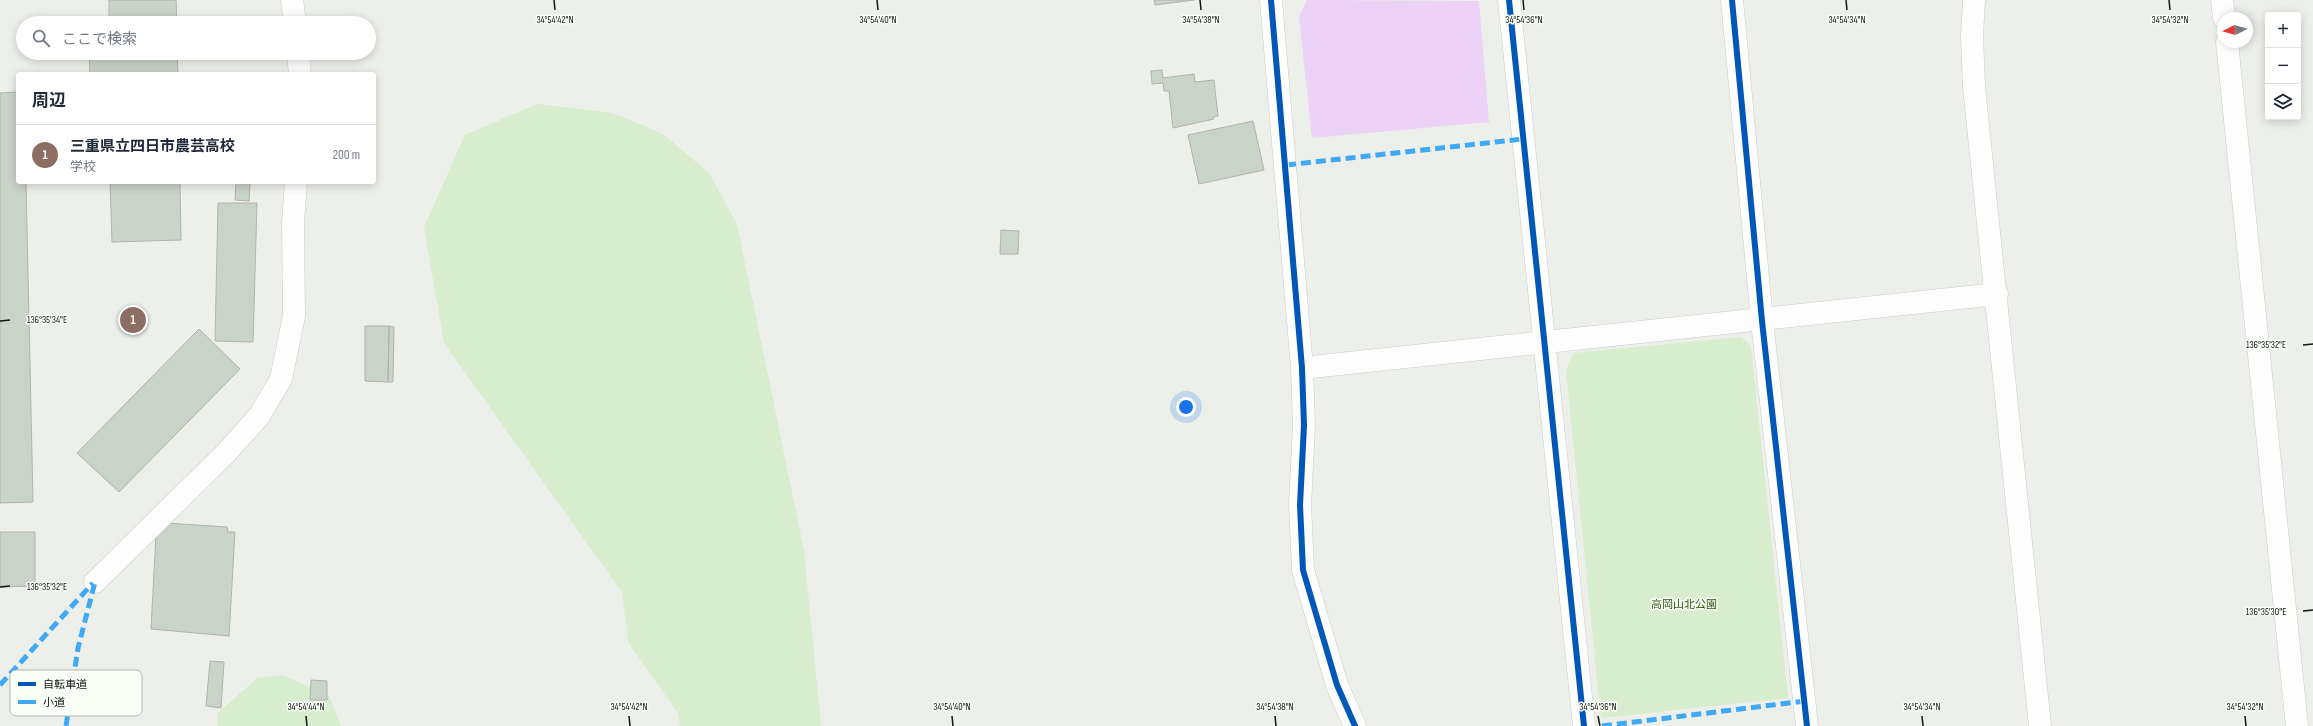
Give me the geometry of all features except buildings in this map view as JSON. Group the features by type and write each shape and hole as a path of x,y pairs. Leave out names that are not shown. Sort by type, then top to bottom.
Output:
{"street":[{"path":"292,0 294,16"},
{"path":"1271,0 1302,368 1304,425 1300,505 1304,570 1337,685 1355,726"},
{"path":"1509,0 1584,726"},
{"path":"1732,0 1762,320 1807,726"},
{"path":"1974,0 1972,36 1974,87 1997,294 2040,726"},
{"path":"2222,0 2223,12"},
{"path":"2228,48 2302,719"},
{"path":"299,60 300,72"},
{"path":"94,582 226,453 259,416 281,379 294,316 293,222 296,184"},
{"path":"1302,368 1997,294"}],"green space":[{"path":"537,104 613,113 663,134 709,173 737,224 804,551 821,726 680,726 678,713 628,642 622,592 444,343 424,227 465,135"},
{"name":"高岡山北公園","path":"1741,337 1751,346 1788,698 1601,718 1566,370 1574,353"},
{"path":"283,675 329,696 341,726 217,726 218,713 257,678"}],"shaded area":[{"path":"1307,0 1479,1 1489,122 1312,138 1299,16"}],"marked path":[{"path":"1286,165 1523,139"},
{"path":"75,670 78,648 95,582"},
{"path":"14,670 93,583"},
{"path":"0,685 10,674"},
{"path":"1602,726 1805,701"},
{"path":"66,726 68,716"}],"cycle path":[{"path":"1271,0 1302,368 1304,425 1300,505 1303,570 1337,685 1355,726"},
{"path":"1509,0 1584,726"},
{"path":"1732,0 1762,321 1807,726"}],"place":[{"name":"三重県立四日市農芸高校","path":"133,320"}]}
